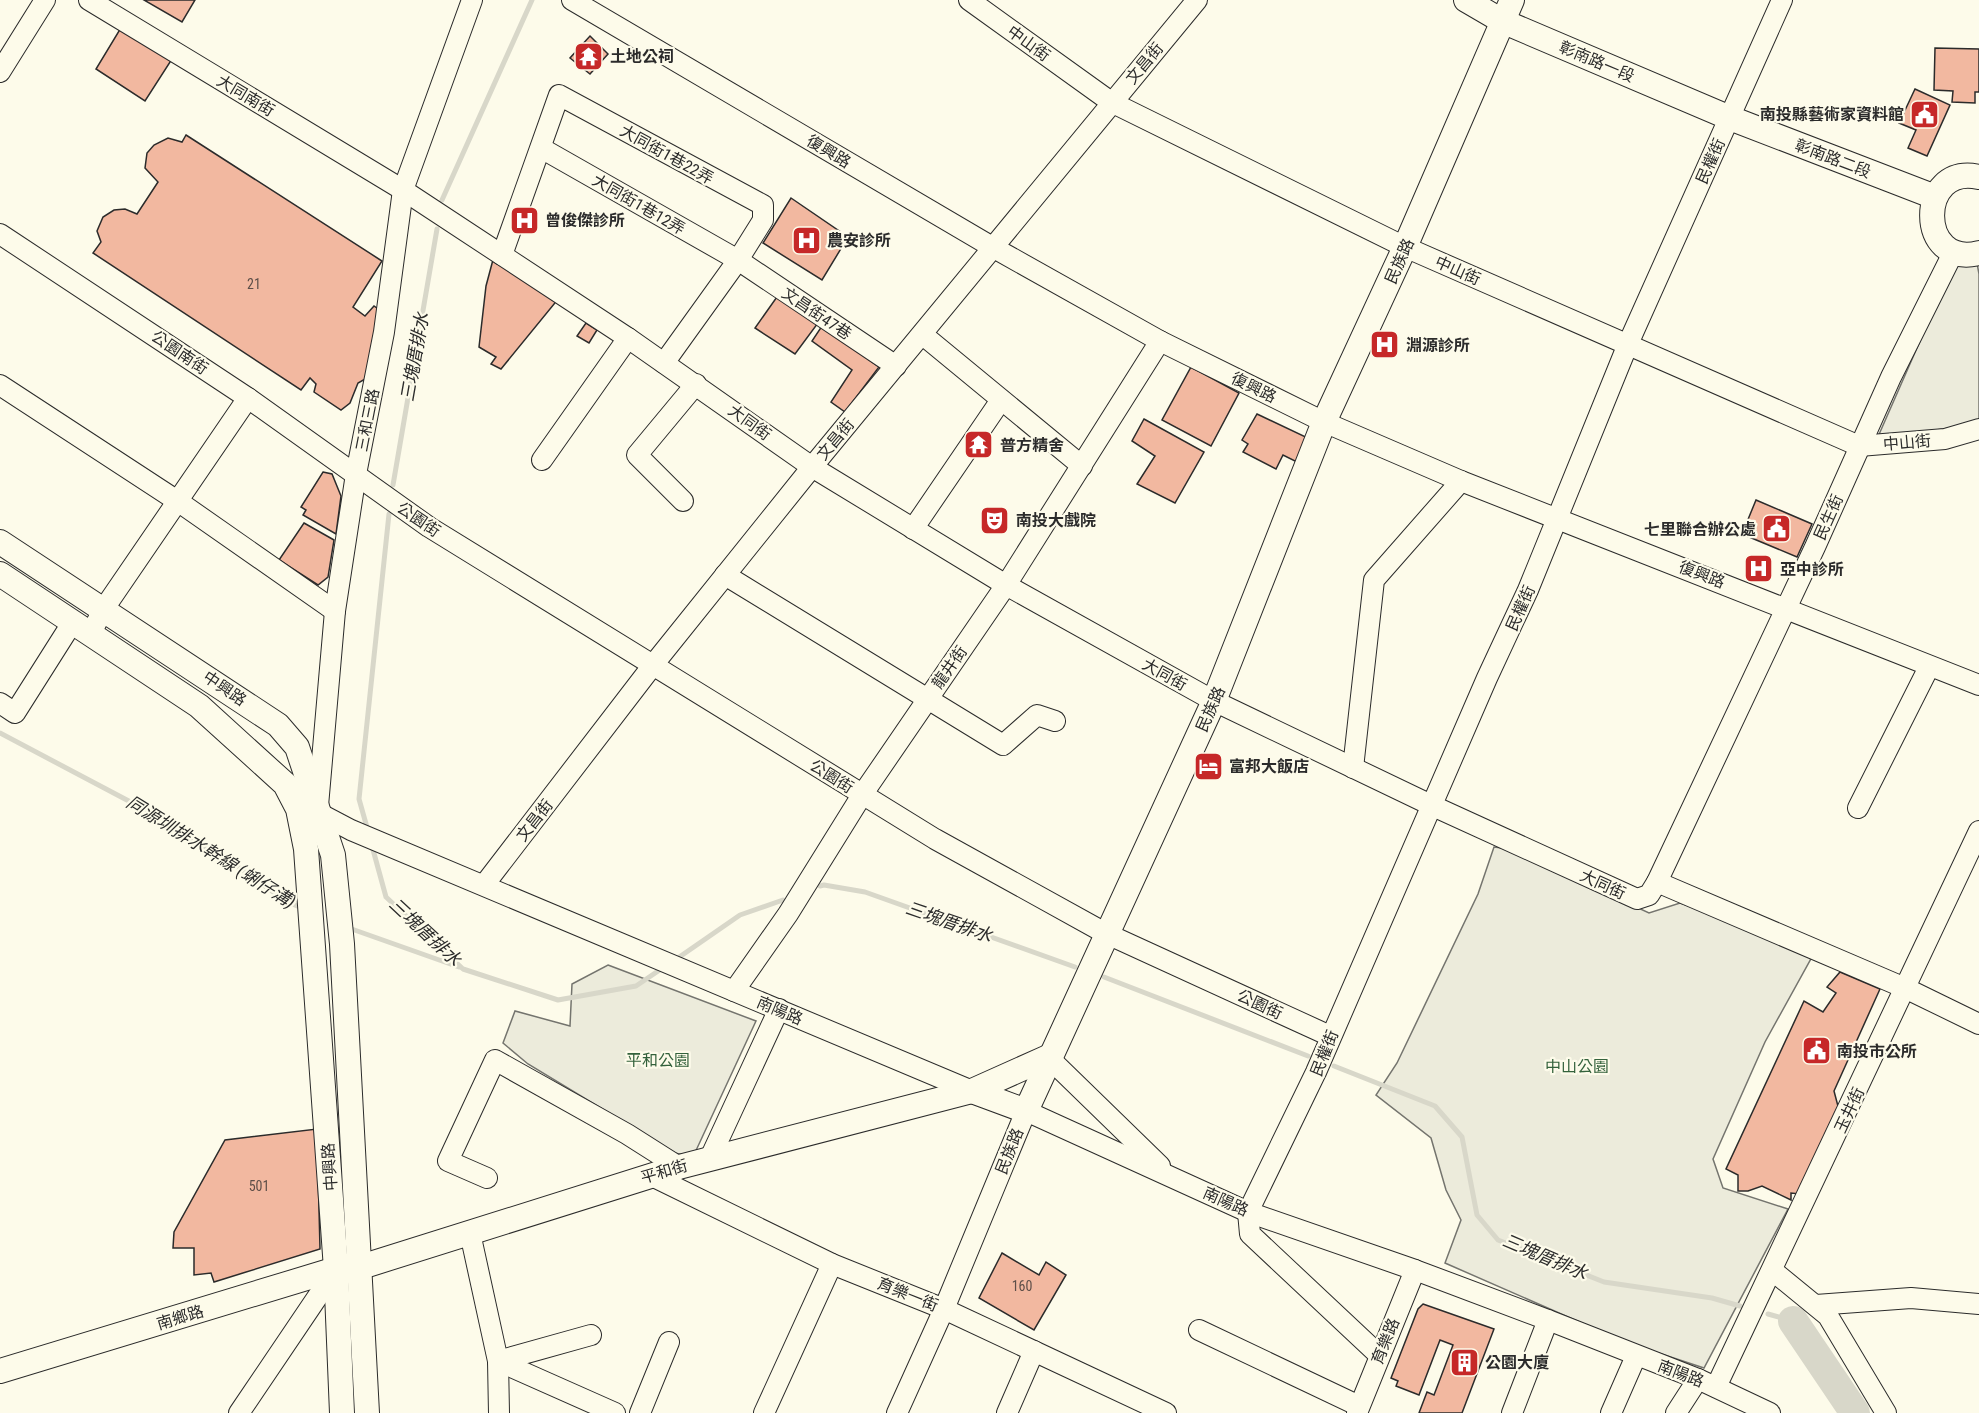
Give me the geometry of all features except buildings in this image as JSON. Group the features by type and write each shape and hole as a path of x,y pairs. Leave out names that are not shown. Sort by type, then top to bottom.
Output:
{"main road":[{"name":"彰南路一段","path":"1466,0 1508,10 1730,118"},
{"name":"民族路","path":"1026,1111 1048,1057 1214,701 1324,422 1405,247 1508,10"},
{"name":"彰南路二段","path":"1730,118 1935,197"},
{"path":"1979,177 1960,177 1943,186 1935,197 1930,215 1932,226 1944,245 1964,254 1979,253"},
{"name":"中興路","path":"0,542 278,725 297,747 333,855 340,924 358,1228 366,1413"},
{"name":"中興路","path":"0,574 199,706 285,784 298,809 306,849 311,912 336,1269 342,1413"},
{"path":"199,706 215,682"},
{"name":"平和街","path":"360,1268 650,1175 972,1091 1048,1057"},
{"name":"南陽路","path":"972,1091 1026,1111"},
{"name":"南鄉路","path":"0,1371 336,1269 360,1268"}],"street":[{"path":"0,72 45,0"},
{"name":"大同南街","path":"88,0 403,190"},
{"name":"三和三路","path":"306,849 318,815 335,611 356,474 384,332 403,190 472,0"},
{"name":"復興路","path":"572,0 994,248 1160,341 1324,422 1461,481 1786,606 1979,685"},
{"name":"中山街","path":"969,0 1111,102 1405,247 1859,446 1945,439 1979,429"},
{"name":"文昌街","path":"484,885 653,665 812,467 1197,0"},
{"name":"民權街","path":"1248,1212 1316,1072 1487,678 1528,590 1628,344 1782,0"},
{"name":"大同街1巷22弄","path":"541,148 559,95 763,205 763,220 738,260"},
{"path":"502,255 541,148"},
{"name":"大同街1巷12弄","path":"541,148 738,260"},
{"name":"大同街","path":"403,190 696,384 812,467 1006,585 1214,701 1433,806 1637,899 1649,895 1657,882"},
{"name":"公園南街","path":"0,234 248,398 356,474"},
{"name":"民生街","path":"1657,882 1859,446 1954,251"},
{"path":"664,363 738,260"},
{"name":"文昌街47巷","path":"738,260 896,366"},
{"path":"923,335 1082,466"},
{"path":"542,460 628,338"},
{"name":"龍井街","path":"734,991 788,914 862,795 1006,585 1160,341"},
{"path":"683,501 637,455 696,384"},
{"path":"0,385 179,502 335,611"},
{"path":"0,703 15,713 81,629 103,610 248,398"},
{"path":"914,529 1001,400"},
{"name":"公園街","path":"356,474 429,527 935,838 1105,933 1330,1036"},
{"path":"1353,768 1374,580 1461,481"},
{"path":"725,575 1003,745 1037,715 1055,721"},
{"path":"1858,808 1929,666"},
{"path":"285,784 318,815 484,885"},
{"name":"玉井街","path":"1716,1387 1979,831"},
{"path":"1657,882 1905,988 1979,1023"},
{"name":"南陽路","path":"484,885 972,1091"},
{"path":"710,1158 778,1010"},
{"path":"1048,1057 1171,1177"},
{"path":"487,1178 448,1161 495,1060 627,1134 679,1167"},
{"name":"南陽路","path":"1026,1111 1248,1212 1415,1270 1548,1320 1698,1379 1770,1413"},
{"name":"民族路","path":"897,1413 944,1309 1026,1111"},
{"name":"育樂一街","path":"650,1175 832,1264 944,1309 1158,1411"},
{"path":"1248,1212 1250,1234 1379,1355"},
{"path":"239,1413 336,1269 358,1228"},
{"path":"470,1233 498,1361 499,1413"},
{"path":"764,1413 832,1264"},
{"name":"育樂路","path":"1358,1410 1415,1270"},
{"path":"1773,1270 1828,1316 1886,1413"},
{"path":"1816,1305 1911,1298 1979,1304"},
{"path":"1512,1413 1548,1320"},
{"path":"1199,1330 1358,1410"},
{"path":"498,1361 591,1335"},
{"path":"640,1413 669,1342"},
{"path":"1006,1413 1034,1351"},
{"path":"1611,1413 1636,1356"},
{"path":"498,1361 615,1413"},
{"path":"1676,1413 1698,1379"}],"green space":[{"path":"1977,263 1979,274 1979,420 1956,427 1877,439 1953,266"},
{"name":"中山公園","path":"1494,847 1510,849 1649,913 1680,903 1731,920 1813,955 1765,1042 1713,1159 1723,1188 1788,1209 1704,1368 1625,1342 1445,1263 1461,1220 1446,1190 1431,1138 1376,1095 1397,1063 1478,894"},
{"name":"平和公園","path":"608,965 756,1021 693,1157 675,1153 528,1064 503,1043 515,1011 570,1026 572,984"}],"waterway":[{"name":"三塊厝排水","path":"442,200 532,0"},
{"name":"三塊厝排水","path":"393,485 437,229"},
{"name":"三塊厝排水","path":"368,831 359,799 389,514"},
{"name":"同源圳排水幹線 (蜊仔溝)","path":"0,733 142,808 244,871 287,902 305,909"},
{"name":"三塊厝排水","path":"372,846 386,897 463,969 558,1000 636,986 664,967"},
{"name":"三塊厝排水","path":"820,886 865,892 1075,967"},
{"name":"三塊厝排水","path":"675,960 740,915 783,900"},
{"name":"同源圳排水幹線 (蜊仔溝)","path":"346,927 459,967"},
{"name":"三塊厝排水","path":"1104,977 1308,1056"},
{"name":"三塊厝排水","path":"1334,1066 1435,1106 1462,1137 1477,1215 1498,1240 1604,1282 1712,1298 1740,1306"},
{"name":"三塊厝排水","path":"1768,1314 1793,1321"},
{"path":"1793,1321 1855,1413"}],"place":[{"name":"土地公祠","path":"589,56"},
{"name":"南投縣藝術家資料館","path":"1925,114"},
{"name":"曾俊傑診所","path":"524,220"},
{"name":"農安診所","path":"806,240"},
{"name":"淵源診所","path":"1385,345"},
{"name":"普方精舍","path":"979,445"},
{"name":"南投大戲院","path":"995,520"},
{"name":"七里聯合辦公處","path":"1777,529"},
{"name":"亞中診所","path":"1759,569"},
{"name":"富邦大飯店","path":"1208,766"},
{"name":"南投市公所","path":"1816,1051"},
{"name":"公園大廈","path":"1464,1362"}]}
